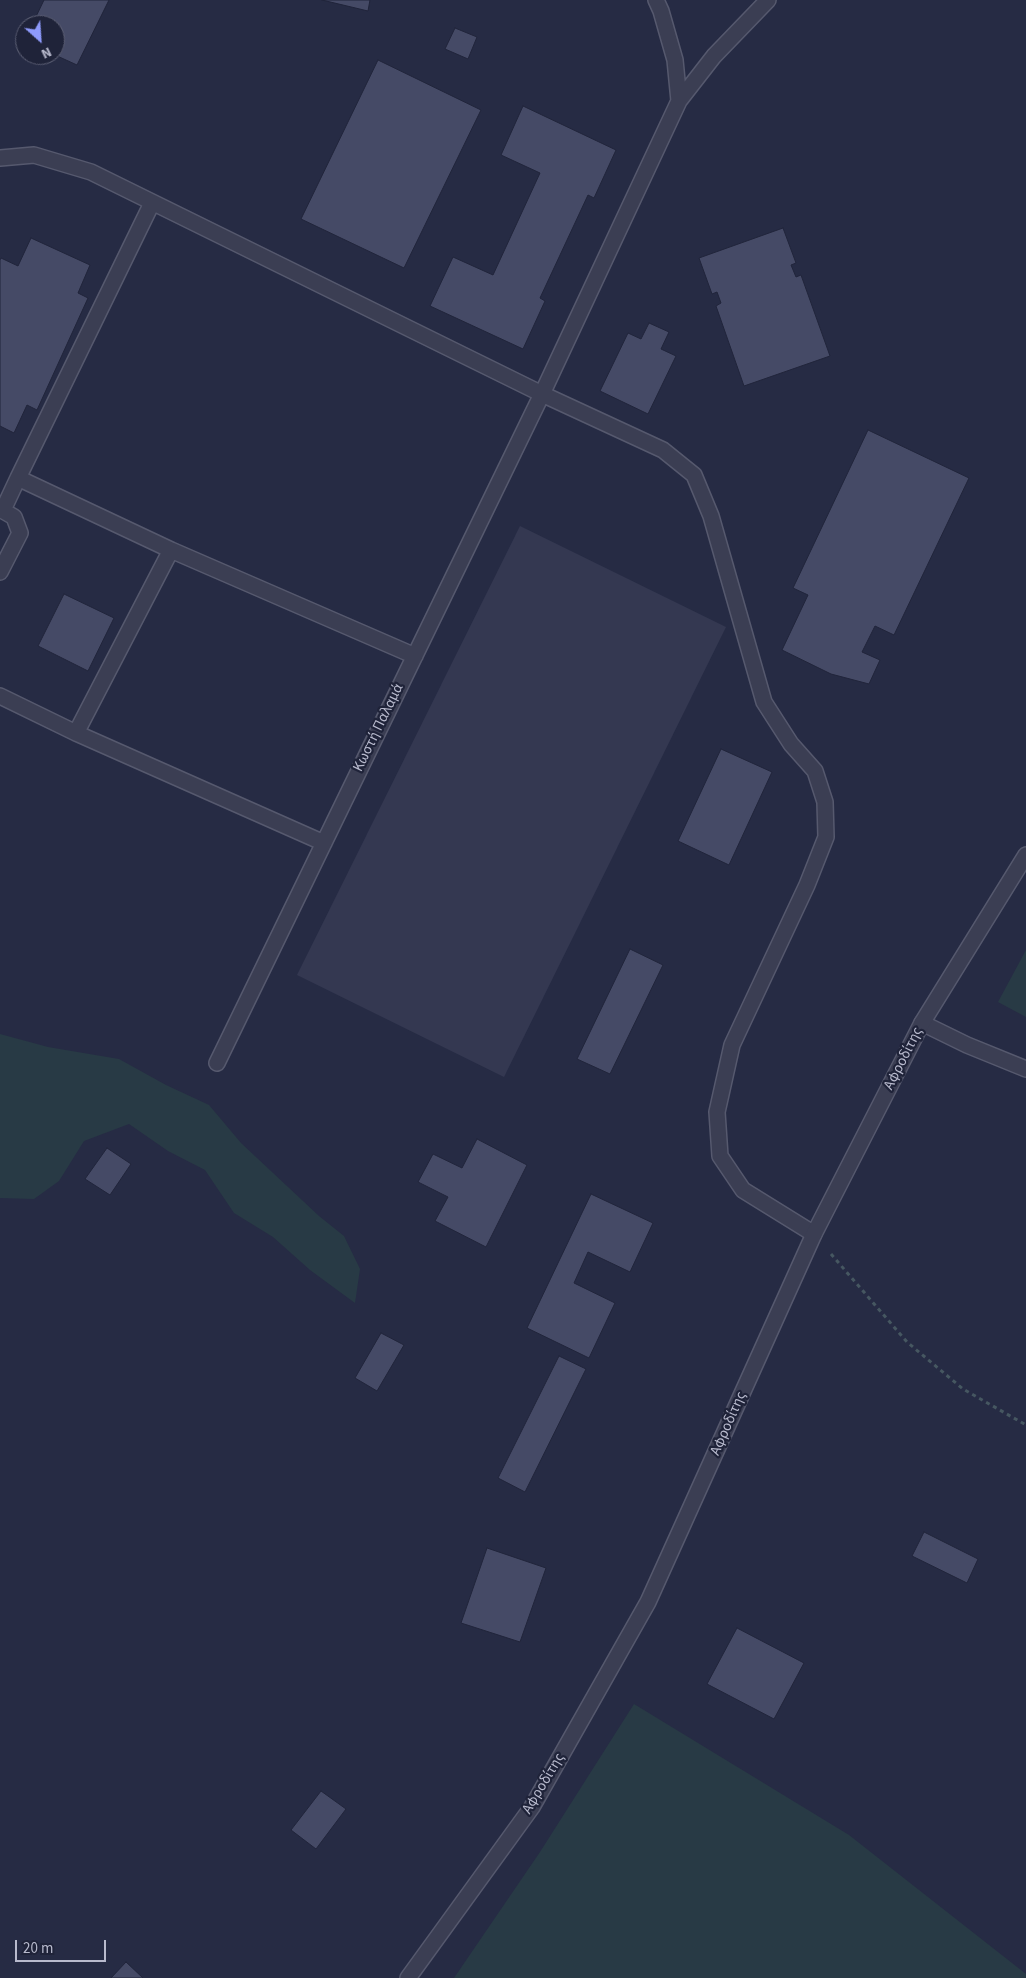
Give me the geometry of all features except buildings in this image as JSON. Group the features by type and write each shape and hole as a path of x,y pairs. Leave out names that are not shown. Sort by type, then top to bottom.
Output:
{"street":[{"path":"656,0 675,60 678,101"},
{"name":"Κωστή Παλαμά","path":"217,1063 542,394 678,101 714,56 768,0"},
{"path":"0,158 34,155 91,172 542,394 663,450 694,475 711,516 764,702 791,744 815,771 825,802 826,837 808,885 732,1045 717,1112 720,1156 743,1190 814,1234"},
{"path":"0,572 20,533 14,517 1,510 152,202"},
{"path":"18,478 171,550 415,656"},
{"path":"76,734 171,550"},
{"path":"0,696 76,734 324,843"},
{"name":"Αφροδίτης","path":"408,1978 532,1807 648,1602 814,1234 922,1023 1026,855"},
{"path":"922,1023 966,1045 1026,1069"}],"path":[{"path":"814,1234 907,1342 963,1389 1026,1425"}],"shaded area":[{"path":"520,526 726,627 504,1077 297,975"},
{"path":"1026,950 1026,1017 998,1002"},
{"path":"0,1034 48,1047 119,1059 166,1085 209,1105 241,1143 319,1216 344,1236 360,1269 355,1303 310,1270 273,1237 234,1213 205,1170 168,1151 129,1124 84,1141 59,1181 34,1199 0,1198"},
{"path":"634,1704 849,1835 1026,1974 1026,1978 454,1978 540,1852"}]}
